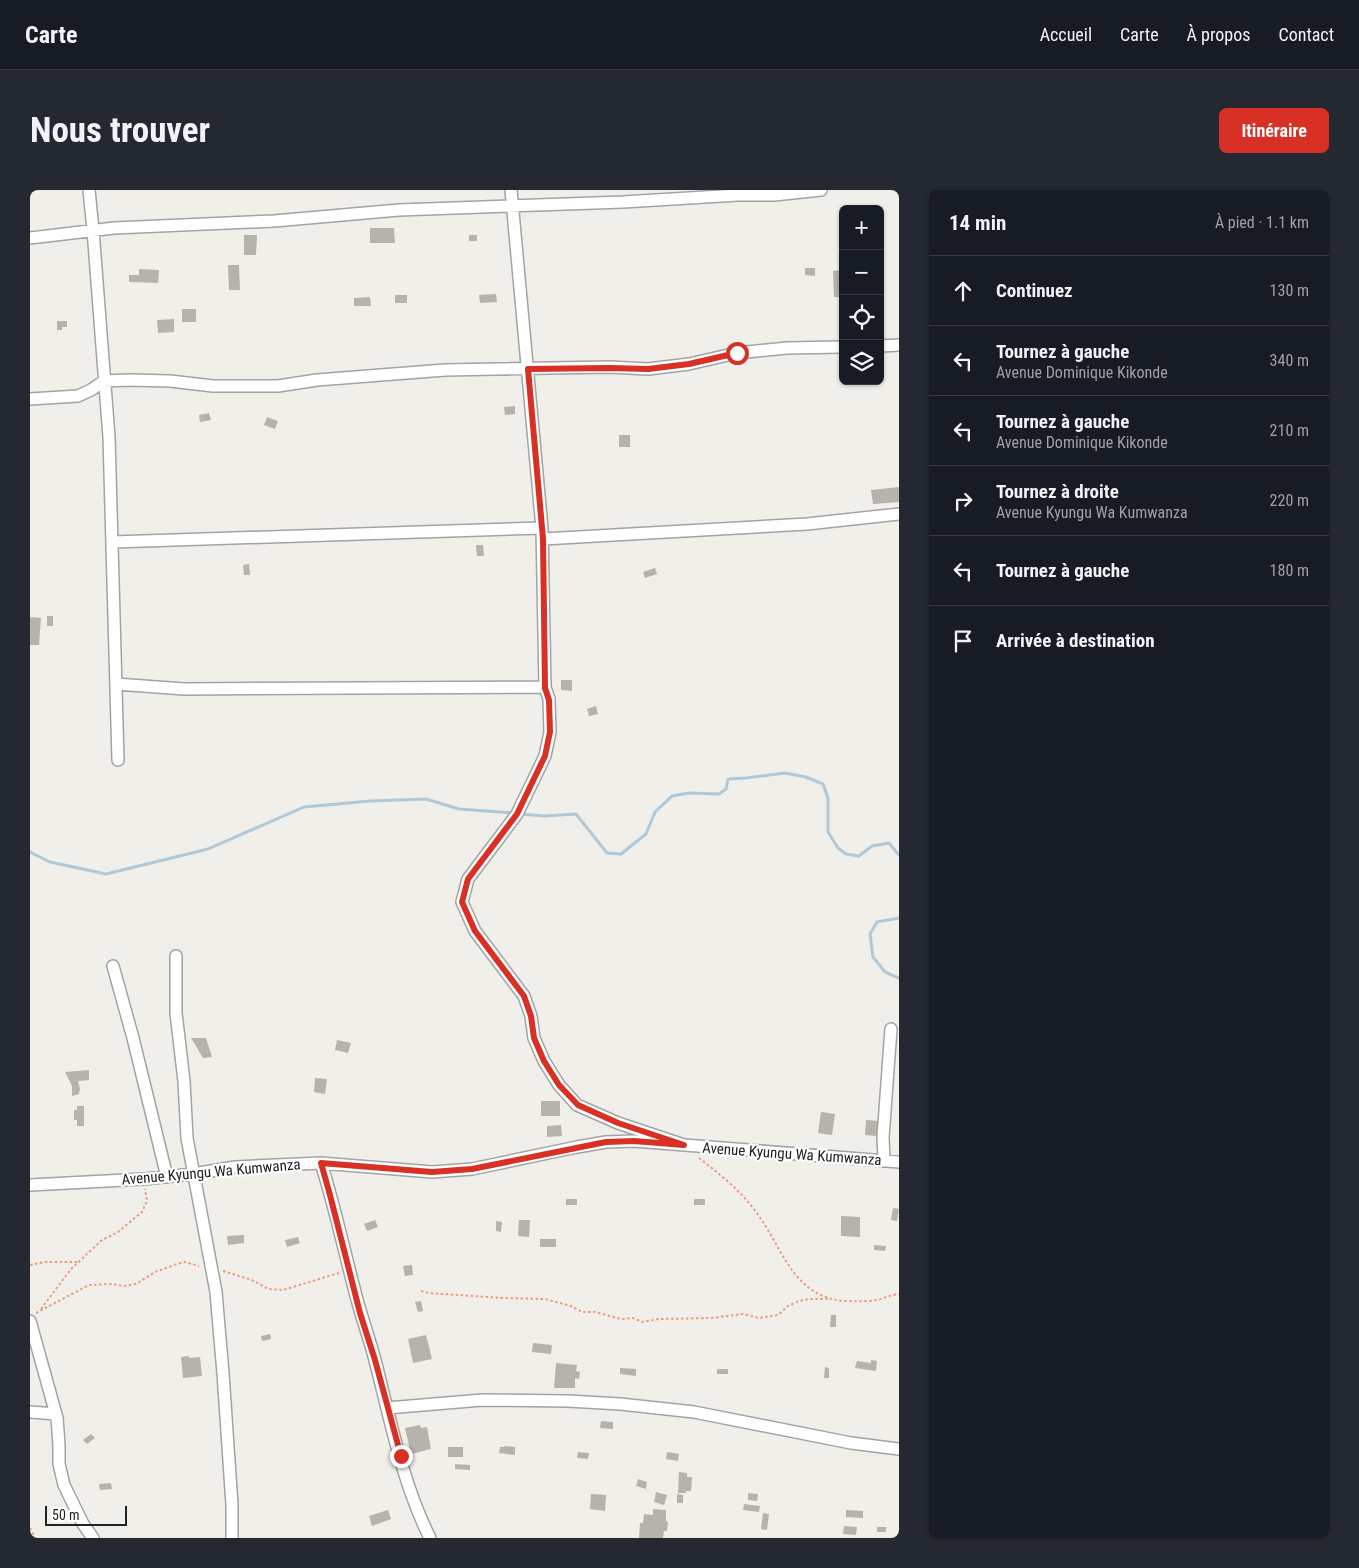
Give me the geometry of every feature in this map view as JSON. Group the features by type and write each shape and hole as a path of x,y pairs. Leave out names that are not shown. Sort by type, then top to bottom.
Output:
{"street":[{"path":"89,190 109,437 118,760"},
{"path":"511,190 542,533 545,688 549,700 550,732 545,756 517,814 468,879 462,902 475,931 524,996 531,1016 534,1038 544,1061 559,1085 578,1105 618,1123 684,1145"},
{"path":"30,238 93,230 274,221 399,210 774,195 821,190"},
{"path":"884,346 899,345"},
{"path":"30,399 78,396 104,381 170,381 213,386 278,386 317,380 428,371 648,369 689,364 737,353 762,350 839,347"},
{"path":"113,542 542,533 806,524 899,514"},
{"path":"116,684 184,688 545,688"},
{"path":"176,956 176,1013 184,1081 187,1138 216,1292 232,1505 232,1538"},
{"path":"113,966 167,1176"},
{"path":"884,1161 891,1029"},
{"name":"Avenue Kyungu Wa Kumwanza","path":"30,1185 144,1179 236,1167 321,1163 432,1172 472,1169 606,1142 634,1141 899,1162"},
{"path":"321,1163 414,1505 430,1538"},
{"path":"30,1321 56,1414 59,1445 58,1464 64,1485 83,1524 93,1538"},
{"path":"387,1408 482,1400 568,1400 620,1404 694,1412 851,1443 899,1449"},
{"path":"30,1412 56,1414"}],"path":[{"path":"684,1145 730,1182 757,1213 798,1279 815,1293 830,1299"},
{"path":"144,1179 147,1201 142,1212 118,1232 102,1240 71,1269 40,1311 89,1285 113,1284 124,1286 136,1284 155,1272 185,1262 252,1280 268,1289 283,1290 326,1278 349,1269"},
{"path":"30,1265 45,1262 79,1262"},
{"path":"421,1291 503,1298 545,1299 571,1306 582,1312 595,1312 621,1319 633,1318 642,1322 658,1319 712,1318 743,1314 759,1318 778,1315 788,1306 808,1299 877,1300 899,1294"},
{"path":"30,1528 34,1538"}],"building":[{"path":"370,228 394,228 395,243 370,243"},
{"path":"244,235 257,235 256,255 244,255"},
{"path":"469,235 477,235 477,241 469,241"},
{"path":"228,265 239,265 240,290 229,290"},
{"path":"805,268 815,268 815,276 805,275"},
{"path":"139,269 159,270 158,283 129,282 129,275 139,275"},
{"path":"839,270 839,297 834,297 833,271"},
{"path":"496,294 497,302 480,303 479,295"},
{"path":"395,295 407,295 407,303 395,303"},
{"path":"370,297 371,306 354,306 354,298"},
{"path":"182,309 196,309 196,322 182,322"},
{"path":"174,319 174,332 158,333 157,320"},
{"path":"57,321 67,321 67,327 57,330"},
{"path":"515,406 515,414 505,415 504,407"},
{"path":"209,413 211,420 200,422 199,415"},
{"path":"267,417 278,421 275,429 264,425"},
{"path":"619,435 630,435 630,447 619,447"},
{"path":"899,487 899,502 873,504 871,490"},
{"path":"476,545 483,545 484,556 477,556"},
{"path":"249,564 250,575 244,575 243,565"},
{"path":"655,568 657,574 645,578 643,572"},
{"path":"47,616 53,616 53,626 47,626"},
{"path":"30,617 41,618 39,645 30,645"},
{"path":"561,680 572,680 572,691 561,690"},
{"path":"596,706 598,714 589,716 587,709"},
{"path":"191,1038 206,1038 212,1057 203,1058"},
{"path":"337,1040 351,1043 348,1053 335,1050"},
{"path":"89,1070 89,1080 78,1081 79,1094 72,1096 72,1086 65,1072"},
{"path":"315,1078 327,1079 325,1094 314,1092"},
{"path":"541,1101 560,1101 560,1116 541,1116"},
{"path":"77,1106 84,1106 84,1126 77,1126 77,1120 74,1120 74,1110 77,1110"},
{"path":"821,1112 835,1114 832,1135 818,1133"},
{"path":"866,1120 879,1121 877,1136 865,1135"},
{"path":"561,1125 562,1136 547,1137 547,1126"},
{"path":"566,1199 577,1199 577,1205 566,1205"},
{"path":"694,1199 705,1199 705,1205 694,1205"},
{"path":"893,1208 899,1209 897,1221 891,1220"},
{"path":"841,1216 860,1217 860,1237 841,1236"},
{"path":"375,1220 378,1227 367,1231 364,1224"},
{"path":"519,1220 530,1220 529,1237 518,1236"},
{"path":"496,1221 502,1222 501,1232 496,1231"},
{"path":"244,1235 244,1243 228,1245 227,1236"},
{"path":"298,1237 300,1243 287,1247 285,1240"},
{"path":"540,1239 556,1239 556,1247 540,1247"},
{"path":"874,1245 886,1246 885,1251 874,1250"},
{"path":"412,1265 413,1275 405,1276 403,1266"},
{"path":"421,1301 423,1311 418,1312 415,1302"},
{"path":"831,1315 836,1315 836,1327 830,1327"},
{"path":"270,1334 271,1339 262,1341 261,1336"},
{"path":"426,1335 432,1359 413,1363 408,1339"},
{"path":"533,1343 552,1345 551,1354 532,1352"},
{"path":"189,1356 189,1358 200,1357 202,1376 183,1378 181,1357"},
{"path":"871,1360 877,1361 876,1371 855,1368 857,1361 871,1363"},
{"path":"556,1363 577,1365 576,1371 580,1372 579,1379 575,1378 575,1388 554,1388"},
{"path":"825,1367 829,1368 829,1378 824,1378"},
{"path":"620,1368 636,1369 636,1376 620,1374"},
{"path":"717,1369 728,1369 728,1374 717,1374"},
{"path":"601,1421 613,1422 613,1429 600,1428"},
{"path":"420,1425 421,1428 427,1427 431,1449 411,1454 405,1428"},
{"path":"91,1434 95,1438 87,1444 83,1440"},
{"path":"448,1447 463,1447 463,1457 448,1457"},
{"path":"500,1447 515,1447 515,1455 499,1453"},
{"path":"578,1452 589,1453 588,1459 577,1458"},
{"path":"667,1452 679,1454 678,1461 666,1459"},
{"path":"455,1464 470,1465 470,1470 455,1469"},
{"path":"679,1472 687,1473 687,1477 692,1477 691,1491 678,1493"},
{"path":"638,1479 647,1482 646,1489 636,1486"},
{"path":"111,1483 112,1489 100,1490 99,1484"},
{"path":"656,1492 667,1495 664,1505 654,1502"},
{"path":"748,1493 758,1494 757,1501 748,1500"},
{"path":"591,1494 606,1495 605,1511 590,1509"},
{"path":"677,1494 683,1495 683,1503 677,1503"},
{"path":"744,1504 760,1506 759,1512 743,1510"},
{"path":"653,1509 666,1510 667,1531 664,1531 663,1538 639,1538 640,1523 643,1523 644,1514 653,1515"},
{"path":"388,1510 391,1519 372,1526 369,1516"},
{"path":"846,1510 863,1511 863,1518 846,1517"},
{"path":"763,1513 769,1514 767,1530 761,1529"},
{"path":"844,1526 857,1527 856,1535 843,1534"},
{"path":"877,1527 886,1527 886,1532 877,1532"}],"waterway":[{"path":"520,814 545,816 576,814 607,853 621,854 646,834 655,812 672,796 689,793 719,794 726,789 728,779 785,773 806,777 823,784 828,798 828,832 838,848 846,854 859,856 872,846 889,843 899,855"},
{"path":"30,852 50,862 106,874 208,849 304,807 370,801 426,799 459,809 514,813"},
{"path":"899,918 877,922 870,934 873,957 885,972 899,978"}],"route":[{"path":"401,1456 360,1313 321,1163 432,1172 472,1169 606,1142 634,1141 684,1145 618,1123 578,1105 559,1085 544,1061 534,1038 531,1016 524,996 475,931 462,902 468,879 517,814 545,756 550,732 549,700 545,688 543,539 528,369 648,369 689,364 737,353"}]}
